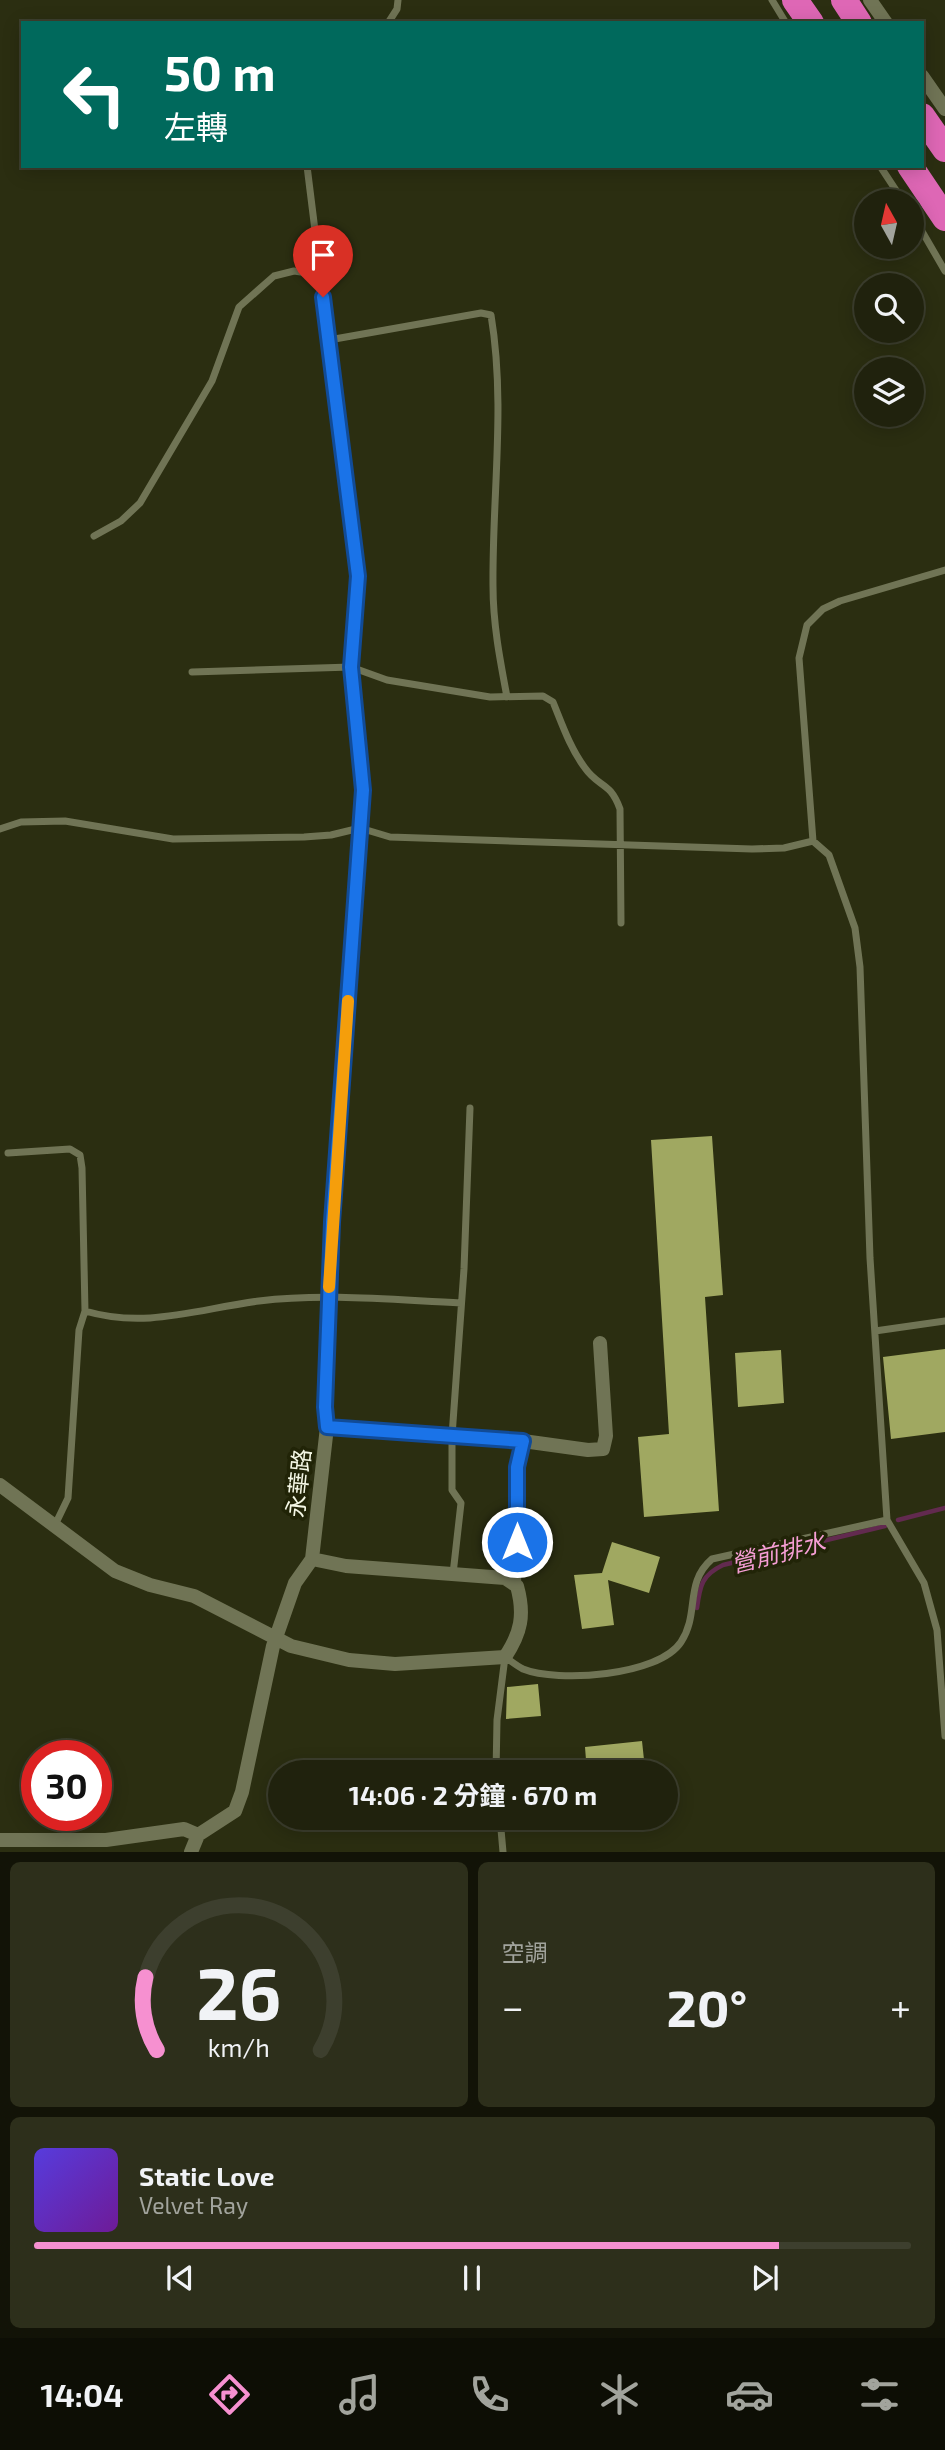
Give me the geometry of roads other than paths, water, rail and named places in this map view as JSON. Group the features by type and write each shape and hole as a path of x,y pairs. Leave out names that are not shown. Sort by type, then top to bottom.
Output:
{"highway":[{"path":"795,0 810,21"},
{"path":"844,0 858,21"},
{"path":"924,119 945,149"},
{"path":"910,168 945,218"}],"street":[{"path":"870,0 885,21"},
{"path":"924,79 945,109"},
{"name":"永華路","path":"198,1835 235,1811 275,1640 295,1583 312,1559 327,1427 328,1298 360,828"},
{"path":"327,1427 523,1441 588,1450 603,1448 606,1436 600,1343"},
{"path":"0,1485 31,1511 55,1525 91,1555 116,1571 150,1585 194,1596 275,1640 349,1660 395,1664 505,1657 518,1638 522,1605 514,1584 517,1467 523,1441"},
{"path":"312,1559 346,1566 505,1578 514,1584"},
{"path":"0,1840 106,1840 184,1829 198,1835 191,1852"}],"lane":[{"path":"389,21 397,9 398,0"},
{"path":"772,0 785,21"},
{"name":"永華路","path":"307,168 358,576 351,667 363,790 360,828"},
{"path":"881,168 895,189"},
{"path":"924,235 945,271"},
{"path":"94,536 121,521 140,503 212,381 239,307 274,276 294,271 321,275"},
{"path":"329,340 416,322 481,313 491,315 498,377 493,588 497,642 507,697"},
{"path":"945,570 840,601 823,609 807,625 799,658 813,841 829,855 855,928 860,967 875,1331 887,1520 924,1583 937,1630 945,1736"},
{"path":"192,672 351,667 387,680 507,697 543,696 553,702 582,765 592,777 614,793 620,809 621,923"},
{"path":"0,829 22,822 65,821 112,831 204,840 331,835 360,828 390,837 621,842 752,849 784,848 813,841"},
{"path":"453,1575 461,1503 452,1490 452,1436 470,1108"},
{"path":"8,1153 70,1149 80,1155 85,1311 79,1330 68,1497 55,1525"},
{"path":"85,1311 116,1319 155,1320 259,1301 328,1298 461,1303"},
{"path":"875,1331 945,1321"},
{"path":"496,1760 497,1720 505,1657 524,1670 554,1674 620,1673 646,1666 670,1655 681,1643 690,1622 699,1570 712,1559 887,1520"},
{"path":"501,1830 503,1852"}],"waterway":[{"name":"營前排水","path":"898,1520 945,1508"},
{"name":"營前排水","path":"697,1608 699,1593 706,1577 723,1565 885,1526"}]}
